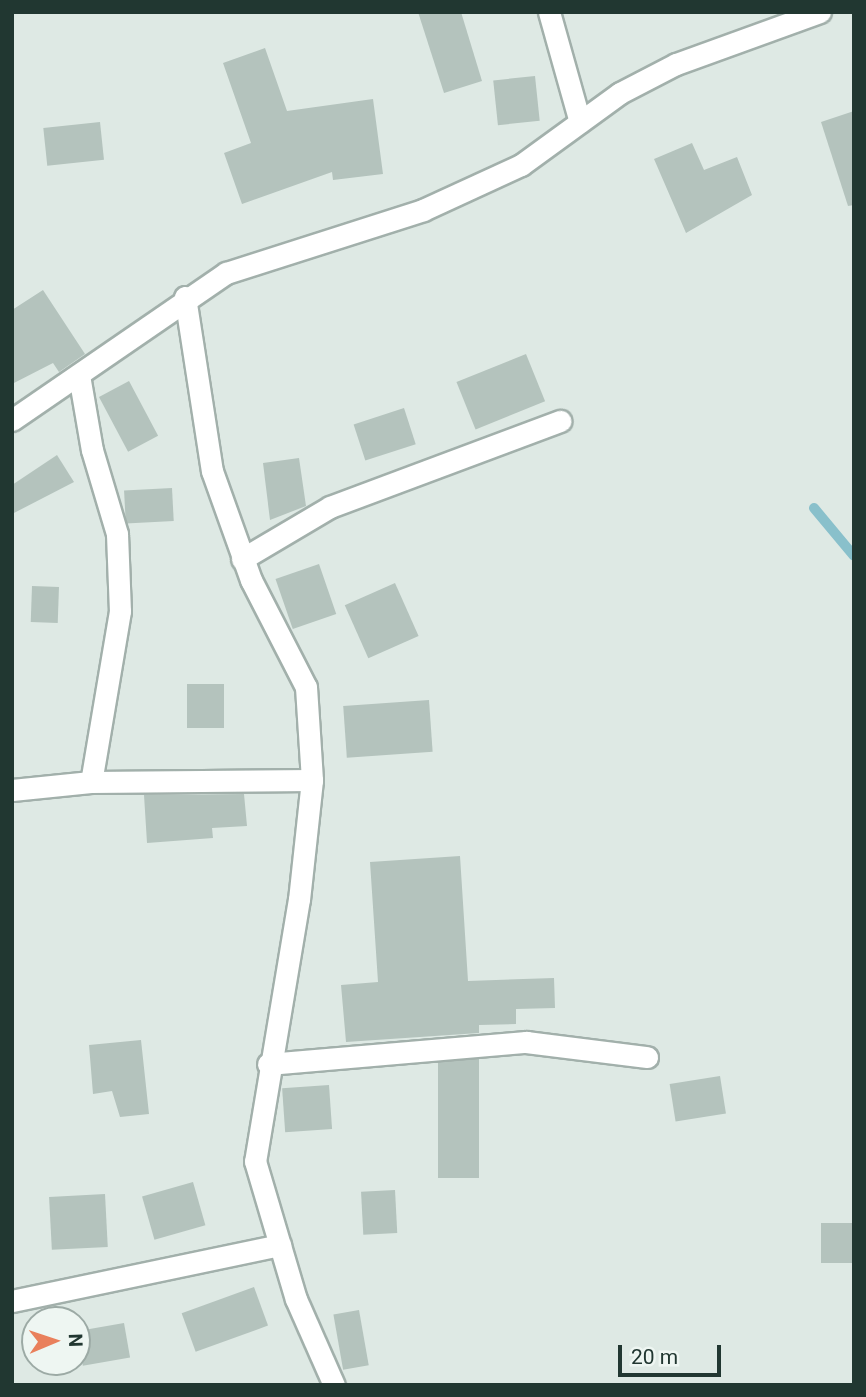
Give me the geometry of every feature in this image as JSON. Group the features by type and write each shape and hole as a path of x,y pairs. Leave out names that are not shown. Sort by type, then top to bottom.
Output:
{"street":[{"path":"550,12 580,122"},
{"path":"12,420 185,298 226,273 423,210 521,165 580,122 676,64 820,12"},
{"path":"185,298 212,471 242,559 306,687 313,780 299,899 268,1064 255,1161 280,1245 334,1385"},
{"path":"79,375 117,534 120,611 91,782"},
{"path":"242,559 330,508 560,421"},
{"path":"12,790 91,782 313,780"},
{"path":"268,1064 526,1042 647,1057"},
{"path":"12,1301 280,1245"}],"building":[{"path":"418,12 461,12 482,81 444,93"},
{"path":"265,48 287,111 373,99 383,174 333,180 332,172 242,204 224,153 251,143 223,63"},
{"path":"535,76 540,121 498,125 493,80"},
{"path":"854,111 854,205 848,206 821,122"},
{"path":"100,122 104,160 47,166 43,128"},
{"path":"692,143 704,170 737,157 752,195 686,233 654,159"},
{"path":"43,290 85,354 59,372 53,363 12,384 12,310"},
{"path":"526,354 545,401 476,429 456,382"},
{"path":"129,381 158,436 128,452 99,397"},
{"path":"404,408 416,444 365,461 354,424"},
{"path":"57,455 74,482 12,514 12,485"},
{"path":"299,458 306,506 270,520 263,463"},
{"path":"172,488 174,521 126,523 124,491"},
{"path":"319,564 336,614 293,629 276,579"},
{"path":"395,583 419,636 368,658 345,605"},
{"path":"32,586 59,587 58,623 31,622"},
{"path":"187,684 224,684 224,728 187,728"},
{"path":"429,700 433,752 347,758 343,706"},
{"path":"244,794 247,826 212,828 213,838 147,843 144,795"},
{"path":"460,856 468,981 554,978 555,1008 516,1009 516,1024 479,1025 479,1033 346,1042 341,985 378,982 370,862"},
{"path":"141,1040 149,1114 120,1117 112,1091 93,1094 89,1045"},
{"path":"438,1059 479,1059 479,1178 438,1178"},
{"path":"720,1076 726,1114 676,1122 670,1084"},
{"path":"329,1085 332,1129 285,1132 282,1088"},
{"path":"193,1182 205,1225 154,1240 142,1197"},
{"path":"395,1190 397,1233 363,1235 361,1192"},
{"path":"105,1194 108,1247 52,1250 49,1197"},
{"path":"821,1223 854,1223 854,1263 821,1263"},
{"path":"254,1287 268,1326 196,1352 182,1313"},
{"path":"359,1310 369,1365 343,1370 333,1315"},
{"path":"124,1323 130,1357 91,1364 91,1329"}],"waterway":[{"path":"814,508 854,556"}]}
